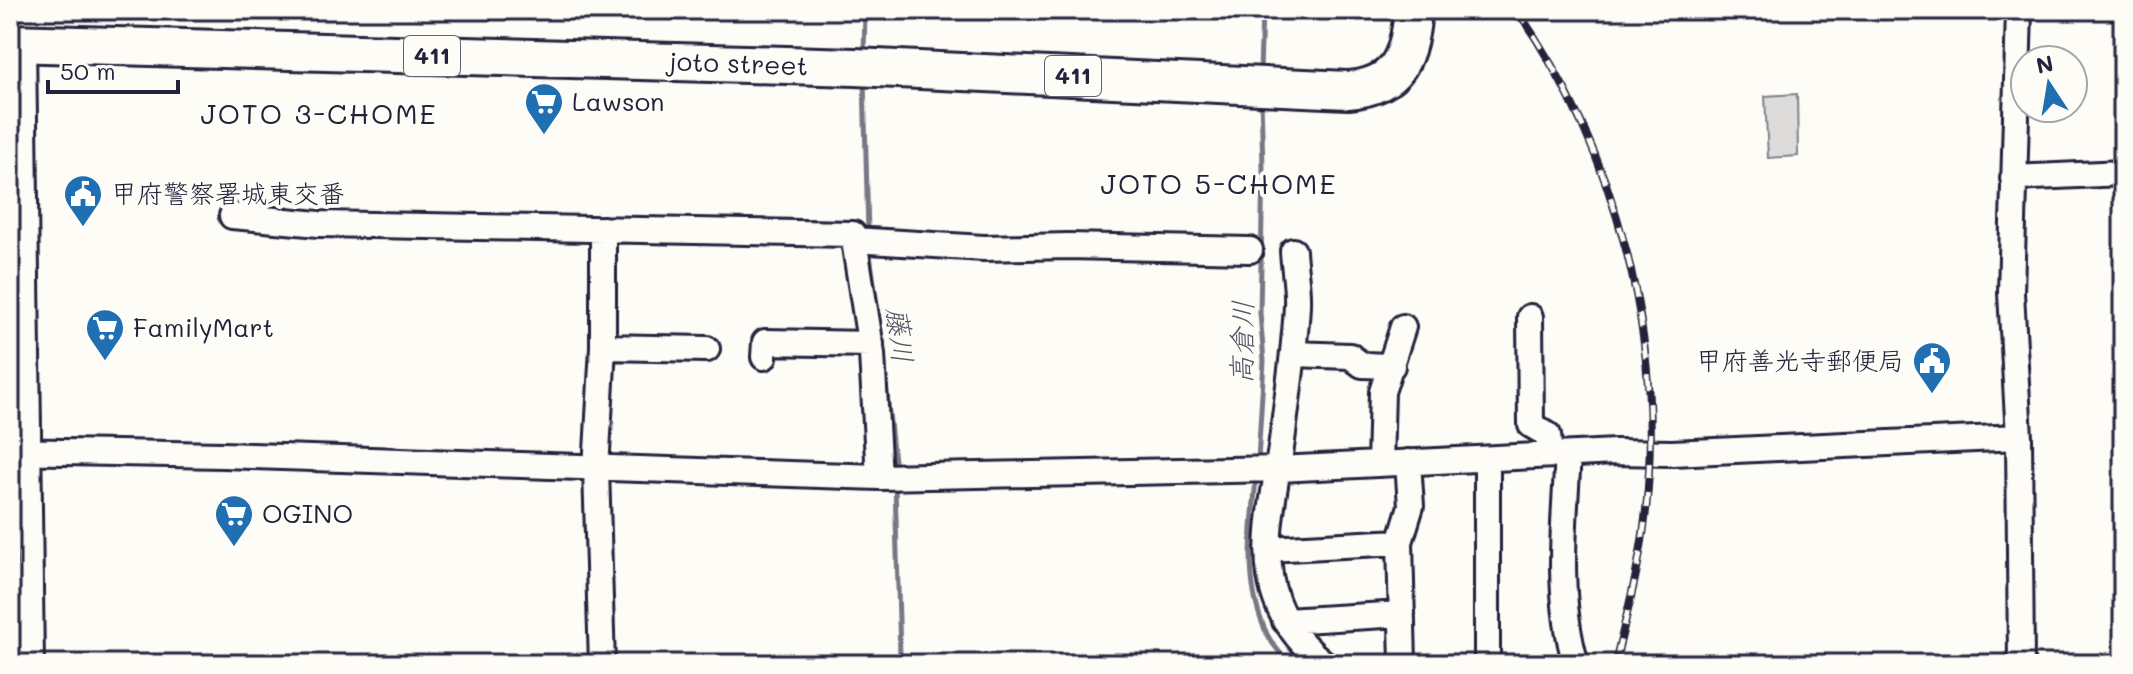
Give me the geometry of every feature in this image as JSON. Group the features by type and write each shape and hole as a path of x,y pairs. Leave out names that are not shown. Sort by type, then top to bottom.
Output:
{"highway":[{"name":"joto street","path":"24,43 864,67 1348,90 1376,84 1389,77 1406,54 1411,41 1413,10"}],"street":[{"path":"2019,10 2011,293 2019,437 2021,664"},
{"path":"24,43 31,664"},
{"path":"2013,178 2123,173"},
{"path":"232,216 319,224 853,234 863,241 984,248 1068,246 1250,250"},
{"path":"602,664 596,469 603,347 603,229"},
{"path":"863,241 871,344 890,477"},
{"path":"1293,251 1297,302 1293,354 1274,469 1268,549 1273,591 1285,621 1300,642 1325,664"},
{"path":"1530,317 1531,425 1548,435 1559,455 1562,552 1570,646 1576,664"},
{"path":"1380,464 1382,392 1403,327"},
{"path":"764,357 765,342 871,344"},
{"path":"603,347 707,349"},
{"path":"1293,354 1350,356 1362,365 1392,366"},
{"path":"28,452 223,455 890,477 1274,469 2019,437"},
{"path":"28,452 48,664"},
{"path":"1487,459 1487,664"},
{"path":"1403,664 1400,542 1411,506 1408,462"},
{"path":"1268,549 1400,542"},
{"path":"1285,621 1402,614"}],"shaded area":[{"path":"1797,94 1798,156 1768,158 1765,96"}],"waterway":[{"name":"藤川","path":"864,53 865,10"},
{"name":"高倉川","path":"1260,73 1262,10"},
{"name":"藤川","path":"864,79 868,233"},
{"name":"高倉川","path":"1258,460 1264,361 1260,313 1261,99"},
{"name":"藤川","path":"869,247 880,328"},
{"name":"藤川","path":"883,354 895,471"},
{"name":"高倉川","path":"1256,478 1251,537 1255,596 1269,638 1290,664"},
{"name":"藤川","path":"895,485 900,655 903,664"}],"railway":[{"path":"1517,10 1552,66 1582,124 1607,186 1626,249 1639,313 1648,379 1650,444 1646,510 1637,568 1615,664"}],"place":[{"name":"Lawson","path":"544,136"},
{"name":"甲府警察署城東交番","path":"83,228"},
{"name":"FamilyMart","path":"105,362"},
{"name":"甲府善光寺郵便局","path":"1932,395"},
{"name":"OGINO","path":"234,548"}],"district":[{"name":"JOTO 3-CHOME","path":"319,114"},
{"name":"JOTO 5-CHOME","path":"1219,184"}]}
